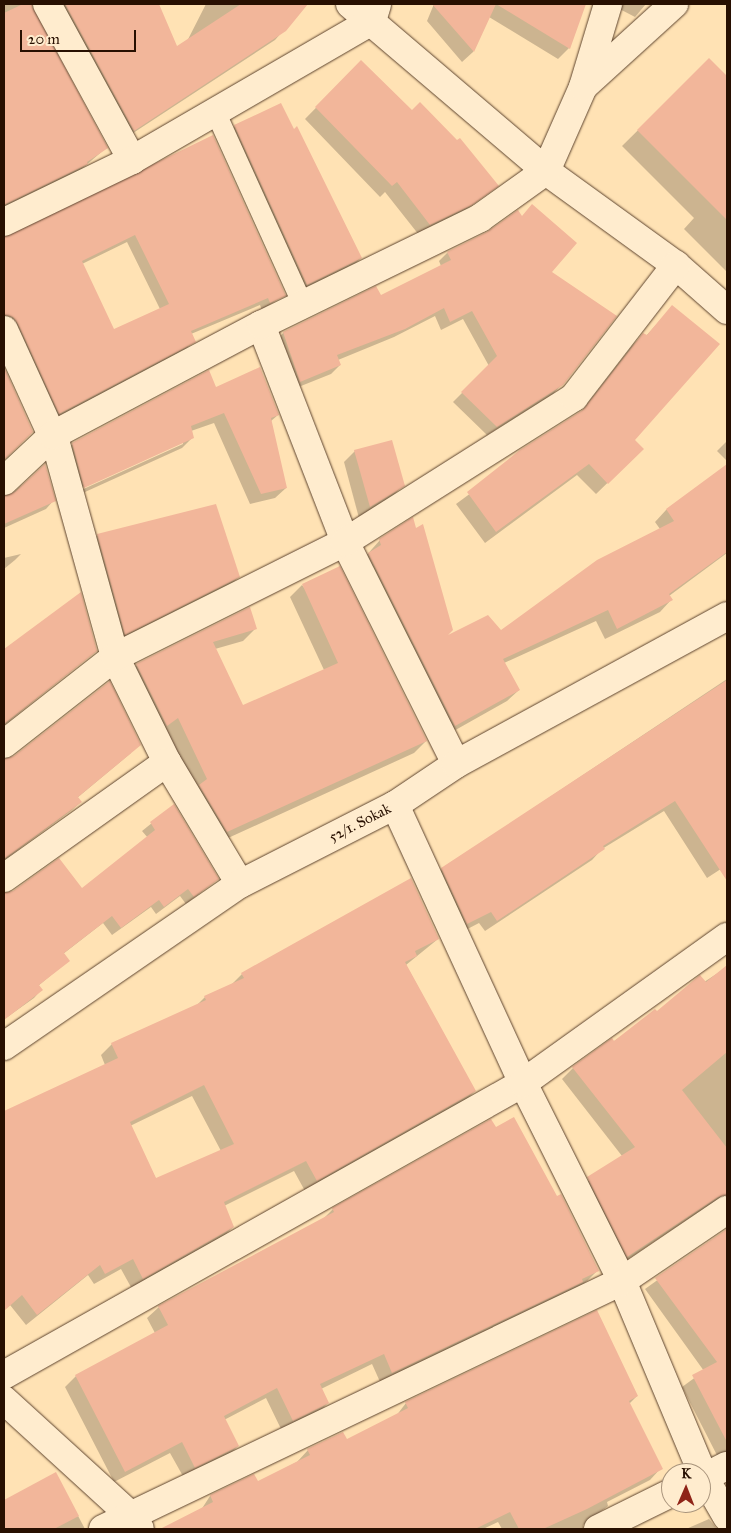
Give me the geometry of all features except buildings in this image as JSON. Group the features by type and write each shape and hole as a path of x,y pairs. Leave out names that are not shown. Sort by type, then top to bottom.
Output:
{"street":[{"path":"47,4 132,160"},
{"path":"350,4 375,12 546,171 676,265 727,310"},
{"path":"4,481 53,435 261,325 480,218 546,171 583,87 608,4"},
{"path":"583,87 674,4"},
{"path":"4,222 132,160 375,12"},
{"path":"4,744 115,657 345,542 574,397 676,265"},
{"path":"261,325 345,542 456,764"},
{"path":"4,330 53,435 115,657 167,762 240,884"},
{"name":"52/1. Sokak","path":"4,1046 240,884 395,805 456,764 727,616"},
{"path":"4,878 167,762"},
{"path":"395,805 523,1083 622,1281 706,1463"},
{"path":"4,1375 523,1083 727,937"},
{"path":"103,1529 136,1523 622,1281 727,1210"},
{"path":"4,1400 136,1523"},
{"path":"711,1474 727,1517"},
{"path":"598,1529 661,1498"}],"lane":[{"path":"215,111 303,305"}]}
